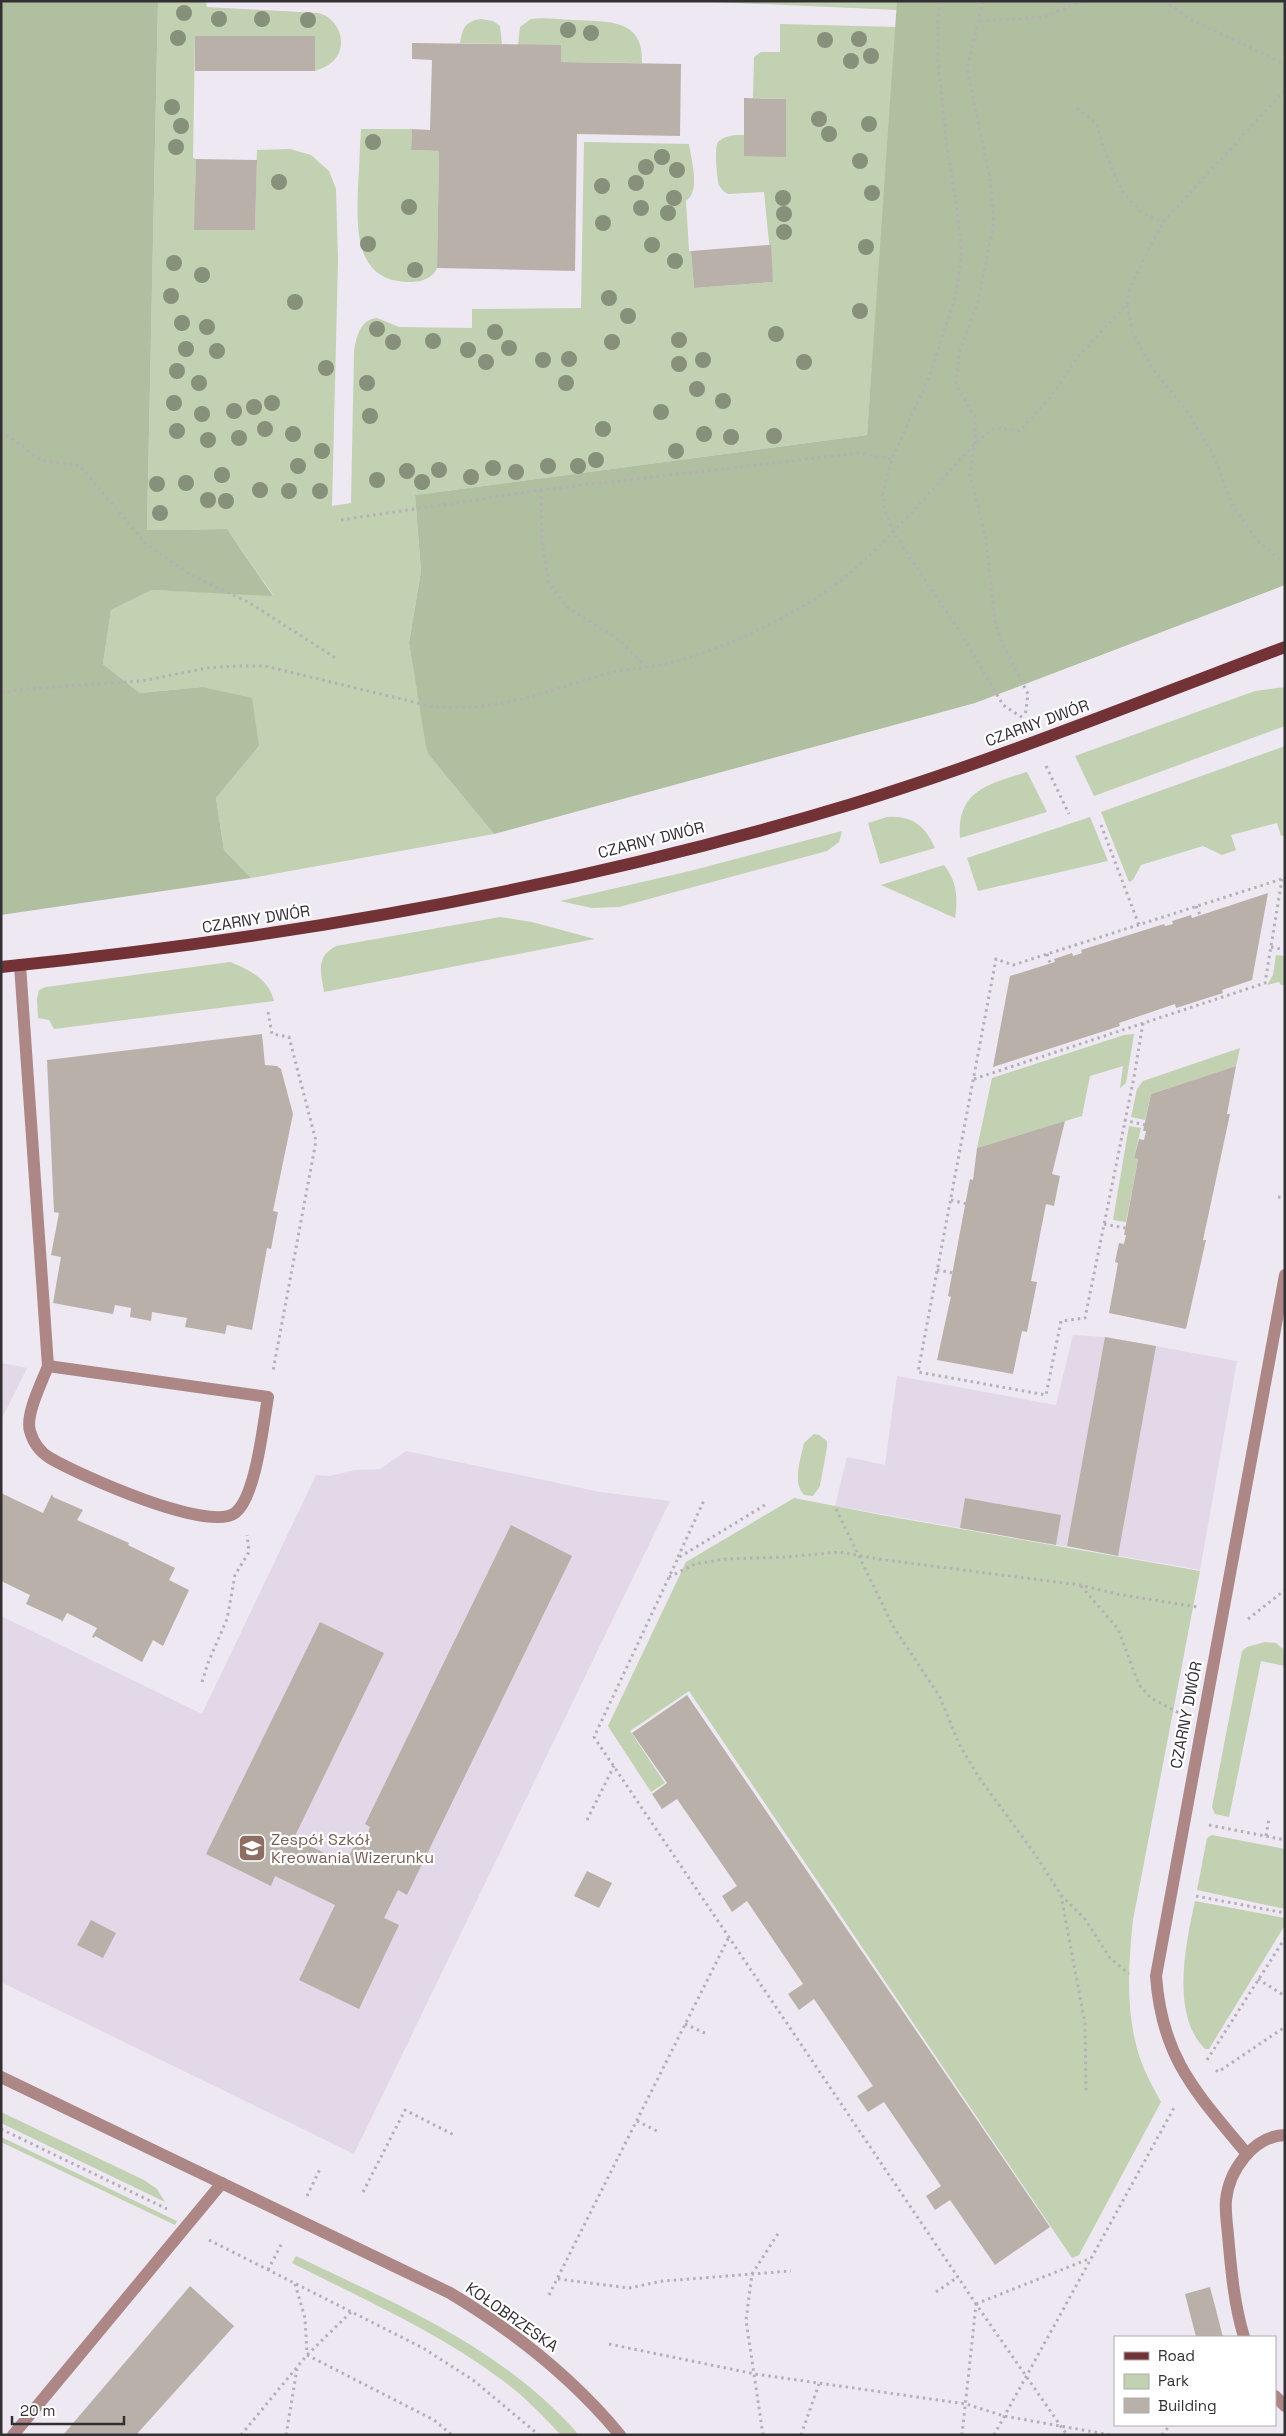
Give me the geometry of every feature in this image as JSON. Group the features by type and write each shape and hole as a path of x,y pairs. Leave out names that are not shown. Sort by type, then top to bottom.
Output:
{"main road":[{"name":"CZARNY DWÓR","path":"1,967 220,942 409,910 565,877 693,847 810,816 924,781 1035,742 1285,647"}],"street":[{"path":"20,965 48,1366 32,1407 29,1429 36,1445 48,1457 122,1493 202,1518 219,1519 234,1513 246,1500 252,1483 268,1398 48,1366"},
{"name":"CZARNY DWÓR","path":"1247,2154 1183,2073 1167,2040 1157,1995 1156,1976 1160,1945 1285,1275"},
{"name":"KOŁOBRZESKA","path":"1,2077 450,2294 507,2329 565,2376 601,2411 620,2435"},
{"path":"1244,2336 1238,2315 1230,2262 1226,2202 1230,2179 1247,2154 1272,2135 1285,2135"},
{"path":"14,2435 222,2183"},
{"path":"1276,2397 1285,2406"}],"path":[{"path":"940,1 938,60 946,139 962,252 956,294 930,375 892,458 883,493 887,520 893,532 962,635 1003,705 1024,719 1028,694 1001,641 995,623 986,538 970,475 975,442 975,418 956,384 959,353 978,302 994,223 990,179 967,69 980,21 983,1"},
{"path":"980,21 1044,17 1084,1"},
{"path":"1164,1 1192,20 1285,64"},
{"path":"1285,90 1163,222 1130,287 1127,304 1133,334 1154,371 1187,411 1214,456 1232,504 1255,538 1285,564"},
{"path":"1076,108 1097,124 1103,147 1122,190 1142,213 1163,222"},
{"path":"1,694 24,689 142,681 207,668 265,666 399,700 458,709 514,702 613,672 666,664 738,638 790,614 850,573 893,532 975,442 995,428 1020,431 1050,399 1078,357 1127,304"},
{"path":"1,431 41,460 80,466 146,544 189,574 250,603 338,659"},
{"path":"341,520 541,490 860,453 892,458"},
{"path":"541,490 542,541 549,583 567,607 618,638 646,667"},
{"path":"1100,825 1139,925"},
{"path":"974,1079 1143,1023 1265,983 1283,878 1013,965 996,959 918,1372 1046,1395 1061,1321 1085,1318 1134,1077 1143,1023"},
{"path":"1196,906 1200,916"},
{"path":"1271,947 1285,950"},
{"path":"1047,954 1050,963"},
{"path":"268,1012 272,1034 289,1037 316,1142 268,1398"},
{"path":"1124,1120 1145,1125"},
{"path":"1278,1197 1285,1198"},
{"path":"951,1200 967,1204"},
{"path":"1104,1224 1125,1228"},
{"path":"937,1270 954,1273"},
{"path":"704,1498 594,1737 958,2278 1067,2435"},
{"path":"202,1682 227,1619 235,1575 248,1552 243,1504"},
{"path":"678,1558 765,1505"},
{"path":"836,1509 893,1626 940,1697 959,1744 980,1779 1035,1854 1061,1895 1085,1919 1110,1958 1135,1980"},
{"path":"668,1577 696,1564 726,1559 786,1557 839,1552 885,1560 1080,1585 1117,1594 1200,1608"},
{"path":"1080,1585 1118,1629 1139,1684 1151,1698 1179,1713"},
{"path":"1242,1624 1285,1590"},
{"path":"587,1820 614,1766"},
{"path":"1266,1836 1269,1818"},
{"path":"1204,1824 1285,1840"},
{"path":"1061,1895 1085,2024 1086,2092"},
{"path":"1191,1895 1285,1912"},
{"path":"550,2295 729,1937"},
{"path":"994,2435 1174,2107 1207,2060 1285,1938"},
{"path":"1258,1979 1285,1996"},
{"path":"685,2024 708,2034"},
{"path":"1207,2060 1218,2072 1285,2027"},
{"path":"363,2192 405,2110 454,2135"},
{"path":"637,2121 659,2132"},
{"path":"1,2129 178,2214 185,2228 423,2348 473,2380 539,2435"},
{"path":"763,2435 746,2320 752,2274 779,2232"},
{"path":"976,2304 1091,2258"},
{"path":"558,2279 629,2288 663,2281 791,2271"},
{"path":"936,2292 958,2278"},
{"path":"294,2283 305,2318 308,2355"},
{"path":"962,2435 976,2304"},
{"path":"241,2435 297,2367 351,2312"},
{"path":"609,2344 755,2374 966,2404 1004,2416 1111,2435"},
{"path":"308,2355 434,2420 452,2435"},
{"path":"286,2435 297,2367"},
{"path":"801,2435 819,2384"}],"shaded area":[{"path":"1073,1335 1105,1337 1237,1361 1200,1570 835,1506 847,1457 885,1465 897,1376 1056,1405"},
{"path":"1,1363 27,1368 1,1420"},
{"name":"Zespół Szkół Kreowania Wizerunku","path":"406,1451 600,1492 670,1501 354,2154 1,1982 1,1616 202,1714 316,1475 330,1476 355,1470 380,1469"}],"green space":[{"path":"1,1 158,1 147,530 227,529 273,596 152,590 111,610 103,664 140,693 202,687 252,698 259,746 216,798 224,850 251,878 1,915"},
{"path":"158,1 206,1 207,7 318,13 331,19 339,31 341,45 335,59 315,71 315,36 195,36 193,158 196,159 195,230 255,230 257,150 290,149 311,155 329,171 336,189 338,260 332,506 351,503 354,352 360,330 367,322 377,318 399,327 472,328 472,309 581,308 584,142 689,144 694,182 691,196 686,201 689,251 691,251 694,288 773,282 764,192 728,194 719,185 717,170 716,150 718,142 730,136 744,135 744,156 786,156 786,99 753,98 754,57 761,52 780,52 780,24 897,27 867,435 415,495 421,571 409,643 428,754 494,834 251,878 224,850 216,798 259,746 202,687 140,693 103,664 111,610 152,590 273,595 227,529 147,530"},
{"path":"617,1 897,1 898,10 713,2"},
{"path":"897,1 1285,1 1285,585 975,703 494,834 428,754 426,746 409,643 421,571 415,495 867,435"},
{"path":"481,19 493,21 500,26 502,44 460,43 465,26"},
{"path":"531,19 600,21 622,25 637,38 641,48 642,63 561,62 518,45 520,27"},
{"path":"361,129 412,129 411,150 439,151 437,268 429,278 416,282 390,279 377,272 368,262 362,248 358,218"},
{"path":"1285,687 1285,726 1094,796 1075,756 1255,691"},
{"path":"1285,746 1285,835 1281,836 1277,823 1231,835 1236,850 1222,855 1203,846 1141,865 1133,880 1129,882 1101,812"},
{"path":"1027,772 1047,812 960,838 960,822 964,809 970,799 988,786"},
{"path":"887,817 911,820 922,828 935,848 880,864 868,823"},
{"path":"1090,817 1108,861 978,891 967,858"},
{"path":"842,831 839,842 827,851 619,907 592,908 560,901 690,871"},
{"path":"944,865 952,878 956,890 955,918 881,885"},
{"path":"500,917 532,922 595,939 324,992 321,972 322,960 329,950 336,946"},
{"path":"1276,955 1285,956 1285,985 1281,985 1279,982 1267,985 1273,975"},
{"path":"230,962 244,968 263,981 274,1001 54,1029 49,1020 38,1018 37,999 39,990 46,987"},
{"path":"1134,1034 1126,1083 1120,1088 1123,1066 1090,1076 1082,1116 977,1148 992,1078 1124,1035"},
{"path":"1240,1048 1236,1066 1151,1094 1145,1120 1131,1117 1137,1089 1143,1081"},
{"path":"1129,1126 1141,1128 1134,1158 1138,1159 1126,1222 1113,1220"},
{"path":"814,1434 827,1441 827,1447 820,1486 813,1496 804,1495 800,1490 798,1477 804,1443"},
{"path":"794,1498 1200,1571 1133,1920 1130,1956 1129,1991 1132,2027 1141,2061 1161,2102 1079,2255 1072,2258 689,1691 630,1731 665,1783 651,1792 608,1726 686,1562"},
{"path":"1265,1642 1276,1643 1283,1649 1285,1666 1261,1661 1229,1817 1215,1814 1212,1807 1242,1651 1247,1647"},
{"path":"1212,1835 1285,1849 1285,1909 1197,1890 1207,1838"},
{"path":"1195,1901 1285,1918 1285,1925 1209,2049 1205,2049 1194,2034 1187,2017 1184,1998 1185,1957"},
{"path":"1,2112 144,2180 157,2189 165,2202 1,2123"},
{"path":"1,2137 177,2221 175,2225 1,2142"},
{"path":"296,2256 410,2311 483,2353 517,2377 549,2404 579,2435 561,2435 518,2393 478,2363 400,2317 292,2263"}],"building":[{"path":"195,36 315,36 315,71 195,71"},
{"path":"412,43 561,45 561,62 681,64 680,136 577,134 575,271 437,268 439,151 411,150 412,129 430,130 432,60 412,59"},
{"path":"744,98 786,99 786,157 744,156"},
{"path":"196,159 257,160 255,230 194,230"},
{"path":"771,245 773,282 694,288 691,251"},
{"path":"1268,893 1252,980 1222,990 1223,993 1176,1008 1175,1004 1119,1023 1120,1026 993,1067 1010,976 1055,962 1054,959 1072,953 1073,956 1082,953 1081,950 1164,924 1165,926 1173,924 1172,921 1191,915 1192,918"},
{"path":"262,1034 265,1065 277,1066 281,1069 293,1114 273,1211 278,1212 271,1249 267,1248 252,1330 227,1325 225,1334 185,1327 187,1318 152,1312 151,1321 130,1317 131,1308 115,1305 113,1314 53,1303 61,1257 51,1255 59,1213 54,1212 47,1060"},
{"path":"1236,1066 1227,1114 1230,1114 1203,1240 1206,1240 1186,1329 1109,1313 1118,1263 1115,1262 1119,1243 1124,1244 1126,1235 1124,1235 1138,1159 1134,1158 1139,1139 1144,1140 1146,1131 1143,1131 1151,1094"},
{"path":"1065,1121 1052,1174 1060,1176 1054,1206 1046,1204 1031,1281 1037,1282 1027,1332 1022,1331 1013,1374 937,1360 951,1297 948,1296 970,1179 973,1180 977,1148"},
{"path":"1105,1337 1156,1346 1118,1556 1067,1546"},
{"path":"1,1493 43,1513 52,1494 53,1497 83,1510 77,1520 129,1543 128,1545 175,1568 169,1580 189,1590 163,1646 153,1640 142,1662 95,1636 94,1638 92,1637 97,1628 67,1613 62,1622 26,1604 30,1595 1,1581"},
{"path":"965,1498 1061,1515 1056,1545 960,1528"},
{"path":"511,1525 572,1556 407,1895 398,1890 384,1918 399,1925 359,2009 299,1980 335,1905 275,1876 271,1886 206,1854 320,1622 384,1653 294,1838 345,1863 357,1841 364,1844 370,1827 365,1824"},
{"path":"687,1695 1050,2227 995,2265 950,2200 935,2210 926,2196 941,2186 884,2102 868,2112 857,2096 873,2086 814,1999 799,2010 788,1994 803,1984 747,1901 732,1912 722,1896 737,1886 677,1799 662,1809 652,1794 667,1783 632,1733"},
{"path":"587,1871 612,1883 599,1908 574,1896"},
{"path":"91,1920 116,1933 103,1958 77,1945"},
{"path":"190,2286 234,2326 136,2435 63,2435"},
{"path":"1210,2287 1223,2336 1196,2336 1185,2294"}],"place":[{"name":"Zespół Szkół Kreowania Wizerunku","path":"252,1848"}]}
